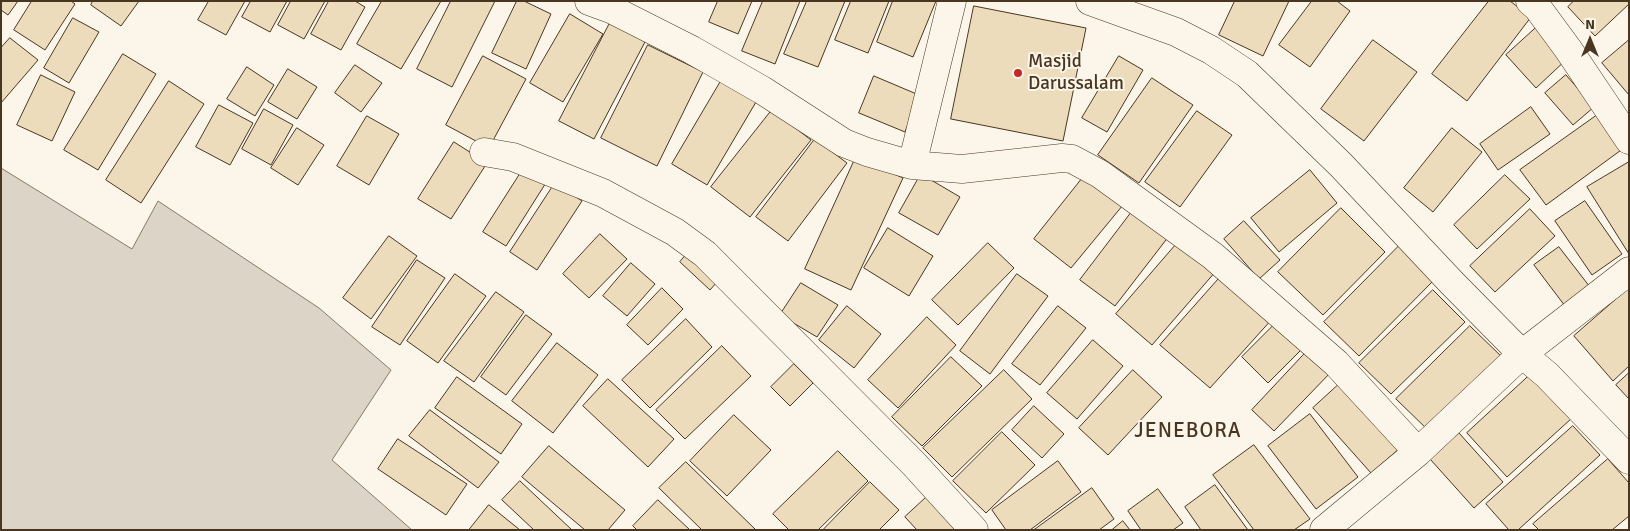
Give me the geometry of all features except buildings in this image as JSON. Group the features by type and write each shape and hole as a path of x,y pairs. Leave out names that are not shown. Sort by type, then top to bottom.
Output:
{"street":[{"path":"589,1 611,9 692,50 762,90 844,143 912,165 962,169 1062,158 1078,161 1100,174 1213,256 1336,363 1418,452"},
{"path":"912,165 952,1"},
{"path":"1090,1 1176,32 1211,50 1246,74 1341,165 1452,283 1629,460"},
{"path":"1530,1 1537,7 1568,48 1629,140"},
{"path":"484,152 513,157 604,193 690,242 705,254 914,464 974,530"},
{"path":"1324,530 1418,452 1522,354 1629,271"}],"shaded area":[{"path":"1,168 132,249 158,201 319,308 391,370 332,460 412,530 1,530"}],"place":[{"name":"Masjid Darussalam","path":"1018,73"}],"district":[{"name":"JENEBORA","path":"1188,431"}]}
